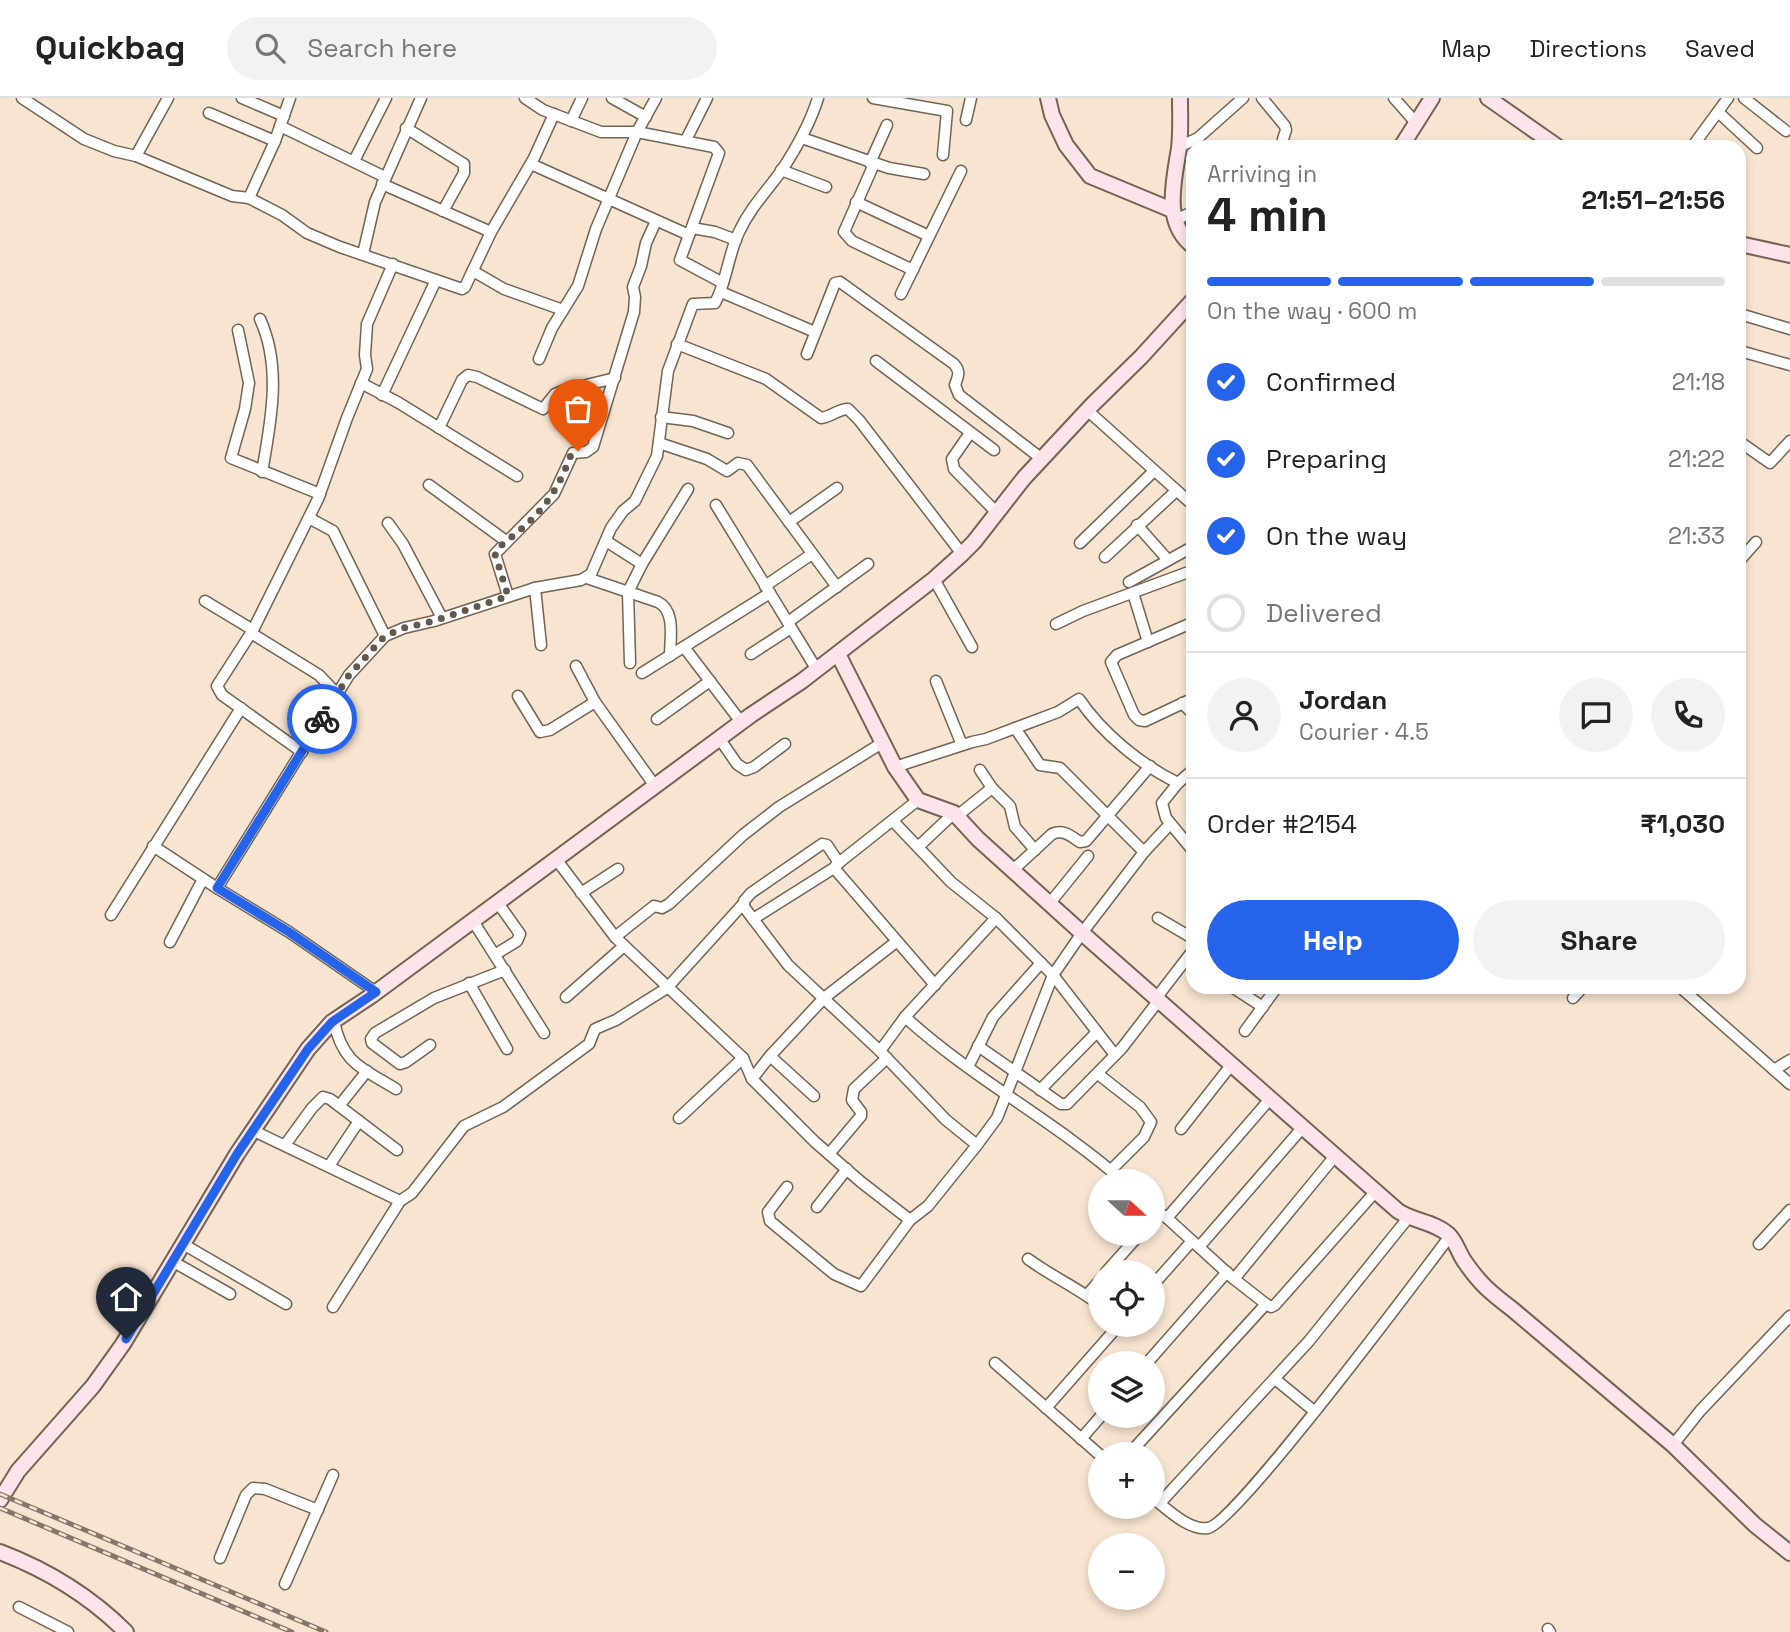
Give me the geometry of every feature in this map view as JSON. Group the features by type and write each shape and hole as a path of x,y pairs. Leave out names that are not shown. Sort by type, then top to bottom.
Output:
{"street":[{"path":"22,98 37,103 85,139 114,151 136,156 232,197 249,198 282,215 307,233 464,288 491,232 531,164 554,114"},
{"path":"136,156 168,98"},
{"path":"242,98 354,161 384,181 491,232"},
{"path":"249,198 275,141 290,98"},
{"path":"354,161 386,98"},
{"path":"363,254 375,202 421,98"},
{"path":"525,98 543,110 601,132 637,132 714,147 719,153 680,260 722,287 815,332"},
{"path":"571,121 582,98"},
{"path":"612,98 646,117"},
{"path":"539,359 552,328 578,286 590,245 608,200 637,132 656,98"},
{"path":"686,140 707,98"},
{"path":"217,888 349,675 385,636 508,596 587,578 592,574 606,541 623,511 635,501 657,456 668,371 693,304 715,303 736,240 755,202 802,138 818,98"},
{"path":"873,98 940,103 948,113 943,155"},
{"path":"966,120 971,98"},
{"path":"1048,98 1052,115 1066,145 1090,176 1125,189 1174,215 1186,213"},
{"path":"1180,98 1179,147 1173,183 1174,215 1186,236"},
{"path":"1262,98 1285,126 1283,140"},
{"path":"1394,98 1416,123"},
{"path":"1405,140 1432,98"},
{"path":"1697,140 1728,98"},
{"path":"1744,98 1786,131"},
{"path":"1490,99 1548,140"},
{"path":"1194,140 1238,100"},
{"path":"1718,112 1757,148"},
{"path":"209,113 275,141"},
{"path":"887,125 844,232 852,241 913,270"},
{"path":"406,128 464,164 464,173 443,211"},
{"path":"802,138 872,163 906,173 924,174"},
{"path":"1179,147 1186,144"},
{"path":"531,164 656,221 690,231 715,232 736,240"},
{"path":"781,170 826,187"},
{"path":"901,294 961,171"},
{"path":"856,202 929,236"},
{"path":"508,596 495,559 497,549 521,530 554,494 573,453 586,452 593,447 634,312 633,287 646,243 656,221"},
{"path":"1746,245 1790,254"},
{"path":"302,752 222,695 217,686 252,632 320,494 366,369 368,324 393,264"},
{"path":"473,271 504,289 563,310"},
{"path":"382,394 436,280"},
{"path":"807,354 832,286 837,282 843,284 954,364 960,374 955,386 959,395 1042,458"},
{"path":"0,1500 18,1471 93,1386 126,1339 252,1130 308,1049 334,1021 741,722 817,670 934,579 962,554 1042,458 1186,308"},
{"path":"1746,316 1790,329"},
{"path":"260,319 267,335 274,383 262,472"},
{"path":"238,330 249,383 245,410 231,458 320,494"},
{"path":"677,344 766,379 821,418 828,418 848,409 962,554"},
{"path":"1746,353 1790,365"},
{"path":"876,360 994,450"},
{"path":"439,428 462,380 468,374 543,409 555,394 615,378"},
{"path":"361,383 517,477"},
{"path":"1087,410 1186,499"},
{"path":"661,417 694,421 728,433"},
{"path":"970,433 952,459 954,470 997,513"},
{"path":"1746,446 1770,463 1790,442"},
{"path":"659,443 689,452 727,471 738,463 744,463 837,587"},
{"path":"1080,543 1154,471"},
{"path":"429,485 506,541"},
{"path":"789,522 837,488"},
{"path":"629,663 628,592 688,489"},
{"path":"1105,557 1176,491"},
{"path":"716,505 817,670"},
{"path":"309,518 333,531 385,636"},
{"path":"388,523 403,544 442,618"},
{"path":"1137,525 1168,560"},
{"path":"606,541 642,564"},
{"path":"1746,553 1756,542"},
{"path":"1129,582 1186,550"},
{"path":"642,673 768,589 812,554"},
{"path":"751,654 868,564"},
{"path":"1055,624 1186,573"},
{"path":"587,578 658,602 667,608 670,615 670,656"},
{"path":"934,579 972,647"},
{"path":"535,589 541,645"},
{"path":"1133,593 1148,642"},
{"path":"205,601 319,675 337,694"},
{"path":"1186,625 1111,660 1134,715 1139,720 1145,721 1186,701"},
{"path":"684,647 741,722"},
{"path":"838,654 895,767 918,800 956,815 1082,933 1408,1218 1440,1229 1450,1236 1485,1289 1673,1445 1755,1525 1790,1553"},
{"path":"576,666 595,702 655,786"},
{"path":"657,719 710,681"},
{"path":"936,681 962,746"},
{"path":"517,696 540,732 550,730 595,702"},
{"path":"895,767 1015,728 1058,712 1079,699 1091,716 1150,766 1178,783"},
{"path":"1182,703 1186,707"},
{"path":"111,915 241,708"},
{"path":"1015,728 1036,761 1045,766 1060,768 1144,852"},
{"path":"719,738 737,764 746,770 785,744"},
{"path":"615,937 654,906 662,908 669,904 743,835 779,807 882,743"},
{"path":"1013,870 1058,831 1083,843 1150,766"},
{"path":"980,770 992,788 1010,806 1014,827 1035,850"},
{"path":"1186,776 1162,803 1166,818 1186,843"},
{"path":"918,847 992,788"},
{"path":"753,919 836,865 918,800"},
{"path":"893,821 951,882 996,918 1053,975 1115,1055"},
{"path":"787,1188 768,1212 770,1221 834,1274 861,1286 910,1220 928,1206 997,1118 1053,975 1144,852 1170,824"},
{"path":"333,1307 400,1201 412,1193 464,1126 503,1107 589,1044 595,1029 616,1020 667,988 751,893 821,844 830,848 836,865 896,942 935,985"},
{"path":"153,846 289,932 376,992"},
{"path":"1050,903 1088,856"},
{"path":"556,859 615,937 743,1058 752,1079 829,1154 910,1220"},
{"path":"581,893 618,869"},
{"path":"170,942 203,879"},
{"path":"496,954 517,941 520,934 498,903"},
{"path":"743,904 788,965 884,1054 946,1120 977,1145"},
{"path":"829,1154 861,1116 852,1100 854,1089 884,1054 905,1017 996,918"},
{"path":"1158,918 1186,934"},
{"path":"473,920 544,1033"},
{"path":"752,1079 824,998 896,942"},
{"path":"566,997 624,946"},
{"path":"978,1046 1061,1104 1067,1104 1115,1055 1186,962"},
{"path":"968,1067 993,1017 1041,963"},
{"path":"430,1045 406,1062 400,1063 372,1043 371,1038 375,1032 434,998 505,970"},
{"path":"469,983 507,1049"},
{"path":"1250,994 1263,1007"},
{"path":"1245,1031 1272,994"},
{"path":"1573,998 1577,994"},
{"path":"1688,994 1790,1084"},
{"path":"905,1017 968,1067 1074,1140 1109,1169"},
{"path":"334,1021 340,1047 347,1056 396,1089"},
{"path":"1040,1090 1097,1032"},
{"path":"770,1056 814,1096"},
{"path":"679,1118 743,1058"},
{"path":"1774,1070 1790,1060"},
{"path":"1181,1129 1231,1064"},
{"path":"339,1106 367,1071"},
{"path":"1098,1074 1140,1107 1151,1122 1144,1137 1113,1169"},
{"path":"285,1145 320,1099 327,1098 397,1150"},
{"path":"1166,1206 1270,1099"},
{"path":"329,1166 359,1121"},
{"path":"1165,1274 1196,1244 1303,1127"},
{"path":"252,1130 400,1201"},
{"path":"1159,1351 1231,1276 1335,1156"},
{"path":"817,1208 847,1170"},
{"path":"1166,1220 1271,1307 1283,1299 1376,1191"},
{"path":"1759,1244 1790,1210"},
{"path":"1165,1493 1275,1379 1334,1311 1408,1218"},
{"path":"1165,1506 1194,1526 1206,1529 1213,1527 1253,1486 1367,1346 1450,1236"},
{"path":"183,1244 286,1304"},
{"path":"1117,1260 1129,1246"},
{"path":"1028,1259 1087,1295"},
{"path":"173,1261 230,1294"},
{"path":"1140,1442 1266,1304"},
{"path":"1673,1445 1700,1411 1790,1316"},
{"path":"1046,1408 1108,1337"},
{"path":"995,1363 1088,1445"},
{"path":"1275,1379 1314,1411"},
{"path":"1081,1439 1091,1428"},
{"path":"285,1584 333,1475"},
{"path":"220,1558 246,1495 253,1488 265,1489 318,1510"},
{"path":"0,1552 33,1564 83,1595 126,1632"},
{"path":"19,1607 68,1632"}],"railway":[{"path":"0,1494 326,1632"},
{"path":"0,1508 292,1632"}],"way so far":[{"path":"322,719 349,675 385,636 508,596 496,565 497,549 521,530 554,494 570,457 578,451"}],"route":[{"path":"126,1339 237,1154 308,1049 332,1022 376,992 289,932 217,888 322,719"}]}
